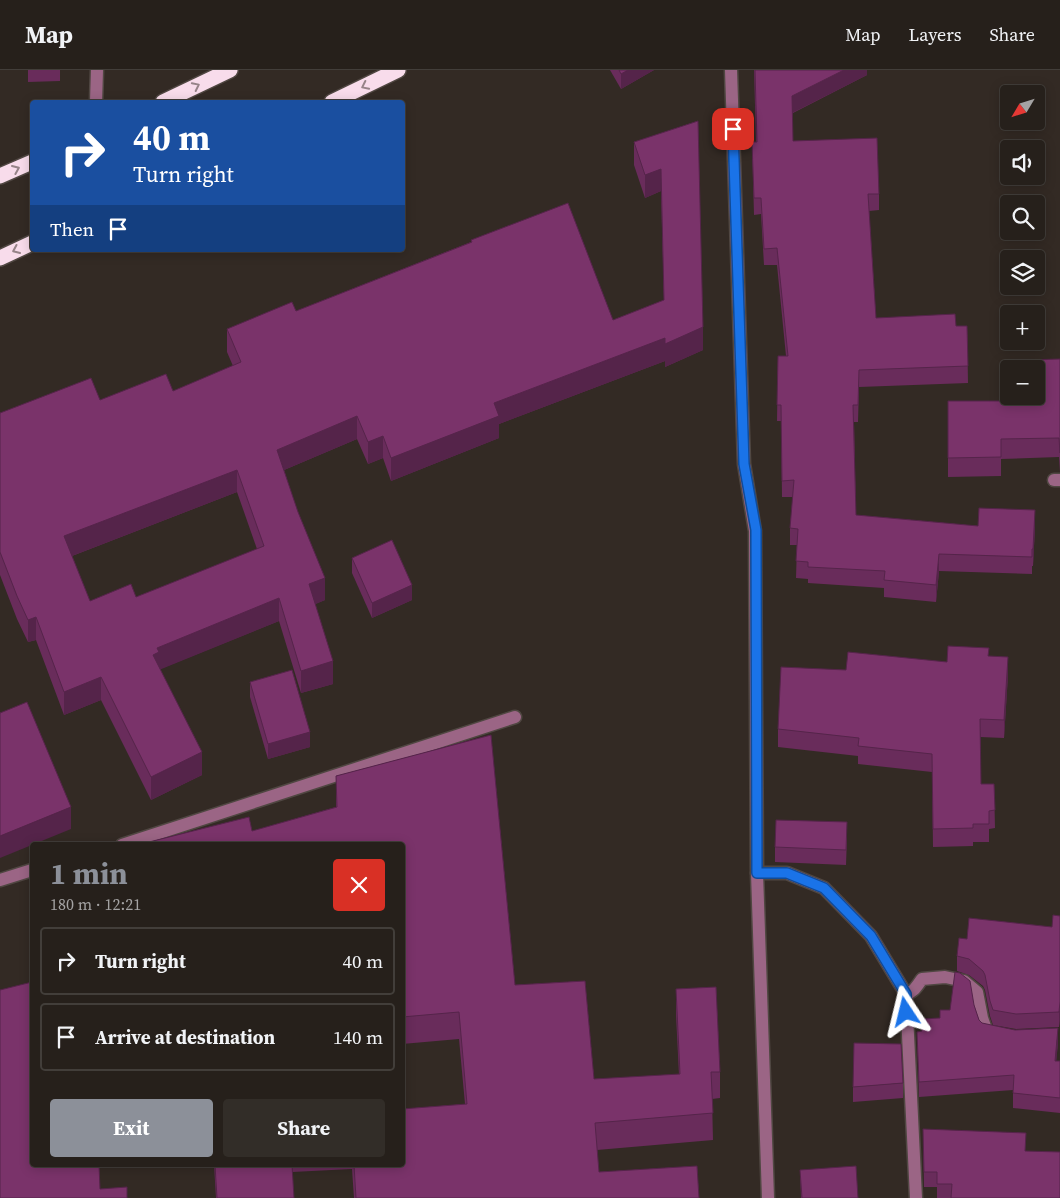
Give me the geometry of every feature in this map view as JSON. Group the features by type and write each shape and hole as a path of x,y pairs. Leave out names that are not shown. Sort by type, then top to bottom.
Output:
{"highway":[{"path":"167,100 230,70"},
{"path":"336,100 398,70"},
{"path":"0,176 30,163"},
{"path":"0,258 30,244"}],"street":[{"path":"96,100 97,70"},
{"path":"731,70 744,464 756,530 757,873 768,1198"},
{"path":"131,842 515,718"},
{"path":"0,880 30,871"},
{"path":"757,873 787,873 824,888 871,936 906,994 916,1198"},
{"path":"906,994 914,990 922,979 945,977 964,981 977,992 987,1032 1005,1035"}],"building":[{"path":"619,70 628,70 621,74"},
{"path":"755,70 844,70 792,96 793,141 877,138 879,194 868,194 876,318 955,314 956,326 967,326 968,366 859,370 858,405 853,405 856,515 978,526 979,508 1035,510 1032,557 939,554 936,585 884,580 885,571 808,567 808,562 796,561 798,529 790,528 794,480 782,481 781,405 777,405 778,356 788,356 777,248 764,249 761,198 754,198 752,142 757,142"},
{"path":"698,121 703,327 665,344 665,338 494,403 499,416 391,458 383,436 368,442 357,416 277,450 298,512 325,578 309,584 333,661 301,671 279,598 157,648 159,652 153,655 202,752 151,777 101,677 64,692 36,617 28,620 17,596 0,552 0,413 91,378 100,400 166,374 173,391 241,362 227,329 292,302 296,311 568,203 613,320 664,300 661,169 645,175 634,142","holes":["237,470 264,546 136,597 131,584 90,601 64,536"]},
{"path":"1060,359 1060,453 1059,438 1001,439 1001,457 948,458 948,401 1000,401 1000,405 1045,405 1045,360 1024,360"},
{"path":"392,540 412,585 372,603 352,558"},
{"path":"948,646 989,648 988,656 1008,657 1004,720 980,719 981,784 994,784 995,810 989,811 989,824 973,824 973,828 933,829 932,754 858,746 859,738 778,729 781,667 846,670 848,652 947,662"},
{"path":"292,670 310,732 268,744 250,682"},
{"path":"27,702 71,807 0,836 0,713"},
{"path":"491,735 515,985 585,981 594,1079 680,1074 676,989 716,987 720,1072 711,1072 713,1113 595,1123 599,1172 697,1166 699,1198 356,1198 354,1167 405,1167 405,1109 467,1104 459,1012 405,1017 405,842 149,842 249,817 252,831 337,807 336,776"},
{"path":"776,820 847,822 846,850 775,847"},
{"path":"1053,915 1060,916 1059,1012 1016,1014 993,1010 983,971 969,959 957,956 959,938 967,939 969,918 1052,927"},
{"path":"955,972 960,973 970,981 974,1005 979,1020 982,1023 1015,1030 1058,1028 1055,1061 1060,1061 1060,1098 1013,1093 1014,1075 919,1082 917,1032 922,1031 922,1019 940,1018 940,1010 950,1010"},
{"path":"30,982 30,1167 99,1167 100,1189 127,1187 127,1198 0,1198 0,990"},
{"path":"854,1043 901,1044 903,1083 853,1087"},
{"path":"923,1129 1026,1133 1025,1151 1060,1152 1060,1198 951,1198 952,1184 937,1184 937,1172 924,1172"},
{"path":"856,1166 858,1198 802,1198 800,1170"},
{"path":"215,1167 292,1167 294,1198 217,1198"}],"route":[{"path":"733,129 744,464 756,530 757,873 787,873 824,888 871,936 906,994 906,1012"}]}
